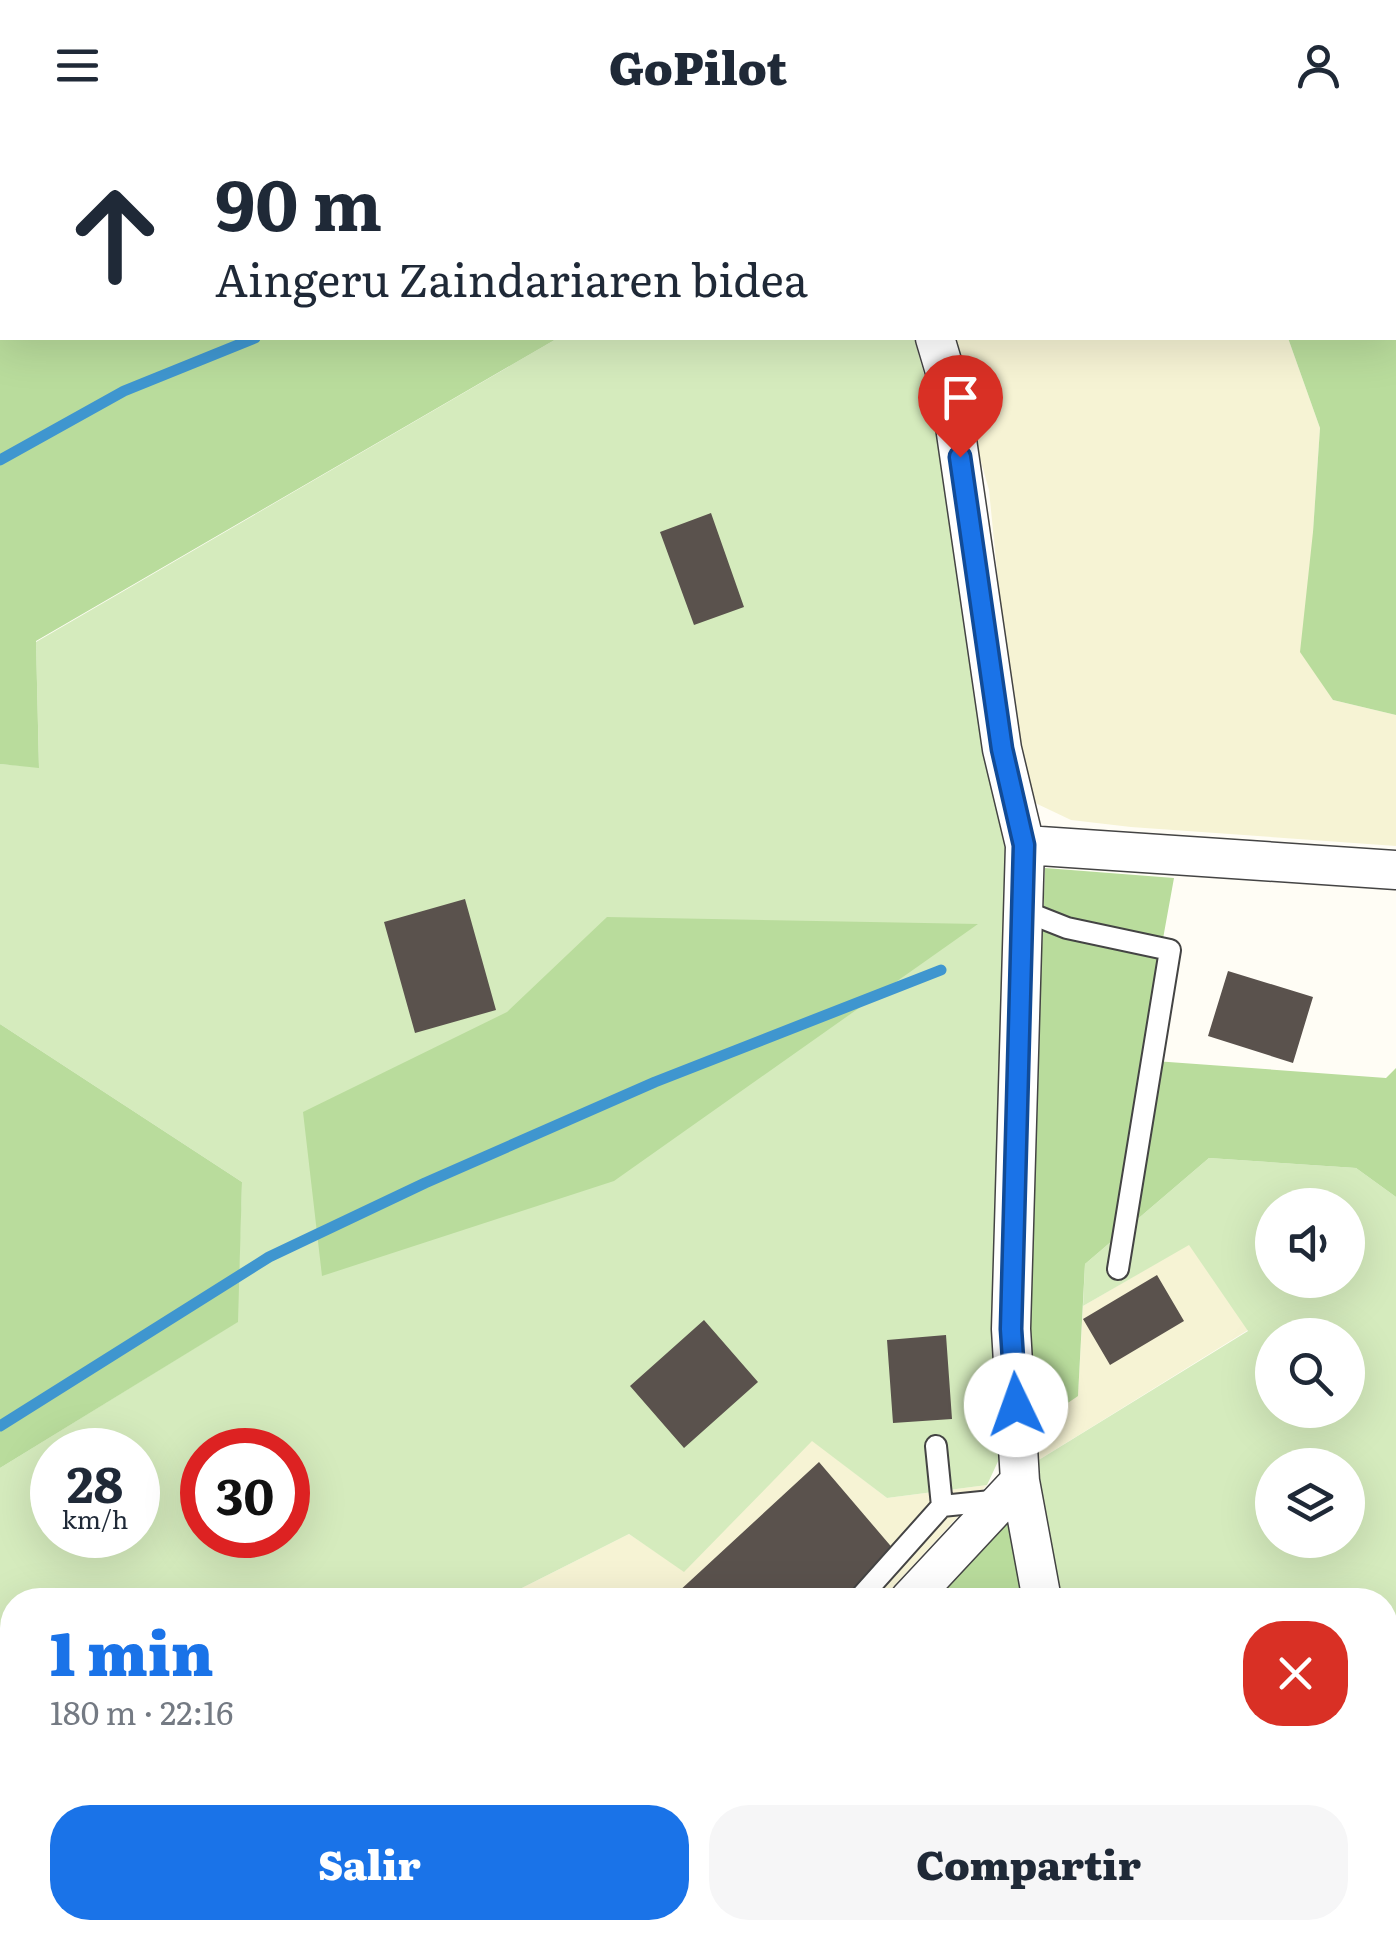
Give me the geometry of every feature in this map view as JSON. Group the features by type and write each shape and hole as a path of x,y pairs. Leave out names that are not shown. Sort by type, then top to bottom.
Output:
{"street":[{"path":"935,340 949,385 1002,749 1024,845 1011,1329 1011,1490 1039,1588"},
{"path":"1024,845 1396,870"},
{"path":"920,1588 1011,1490"}],"lane":[{"path":"1024,911 1067,928 1170,950 1118,1269"},
{"path":"936,1446 942,1506"},
{"path":"869,1588 942,1506 1011,1490"}],"shaded area":[{"path":"947,340 1289,340 1320,428 1313,532 1333,700 1396,715 1396,846 1071,820 1031,801 1014,743 989,490"},
{"path":"1189,1244 1248,1330 1037,1461 1034,1426 1078,1395 1083,1306"},
{"path":"812,1440 887,1498 987,1485 892,1588 522,1588 629,1534 684,1571"}],"green space":[{"path":"0,340 555,340 36,641 39,768 0,764"},
{"path":"555,340 915,340 952,475 1011,851 1008,1440 987,1485 887,1498 812,1441 684,1572 629,1534 522,1588 0,1588 0,1468 30,1450 30,1558 160,1558 160,1428 65,1428 237,1322 242,1182 0,1024 0,764 39,767 36,642"},
{"path":"1289,340 1396,340 1396,715 1333,700 1300,652 1320,428"},
{"path":"1045,868 1174,878 1141,1060 1386,1078 1396,1068 1396,1197 1356,1168 1209,1158 1085,1264 1078,1396 1034,1426 1029,1297"},
{"path":"607,917 978,924 614,1181 322,1276 303,1112 507,1012"},
{"path":"0,1024 242,1182 238,1322 65,1428 30,1428 30,1450 0,1468"},
{"path":"1209,1158 1356,1168 1396,1197 1396,1588 1057,1588 1037,1461 1248,1331 1189,1245 1083,1306 1085,1264"},
{"path":"1015,1506 1029,1588 933,1588"}],"building":[{"path":"711,513 744,607 694,625 660,532"},
{"path":"465,899 496,1010 415,1033 384,922"},
{"path":"1228,971 1313,997 1293,1063 1208,1036"},
{"path":"1157,1275 1184,1321 1110,1365 1083,1319"},
{"path":"704,1320 758,1382 684,1448 630,1386"},
{"path":"946,1335 952,1419 893,1423 887,1340"},
{"path":"819,1462 895,1551 856,1588 682,1588"}],"waterway":[{"path":"0,460 124,391 250,340"},
{"path":"0,1426 269,1257 655,1082 941,970"}],"route":[{"path":"960,457 1002,749 1024,845 1011,1329 1016,1405"}]}
